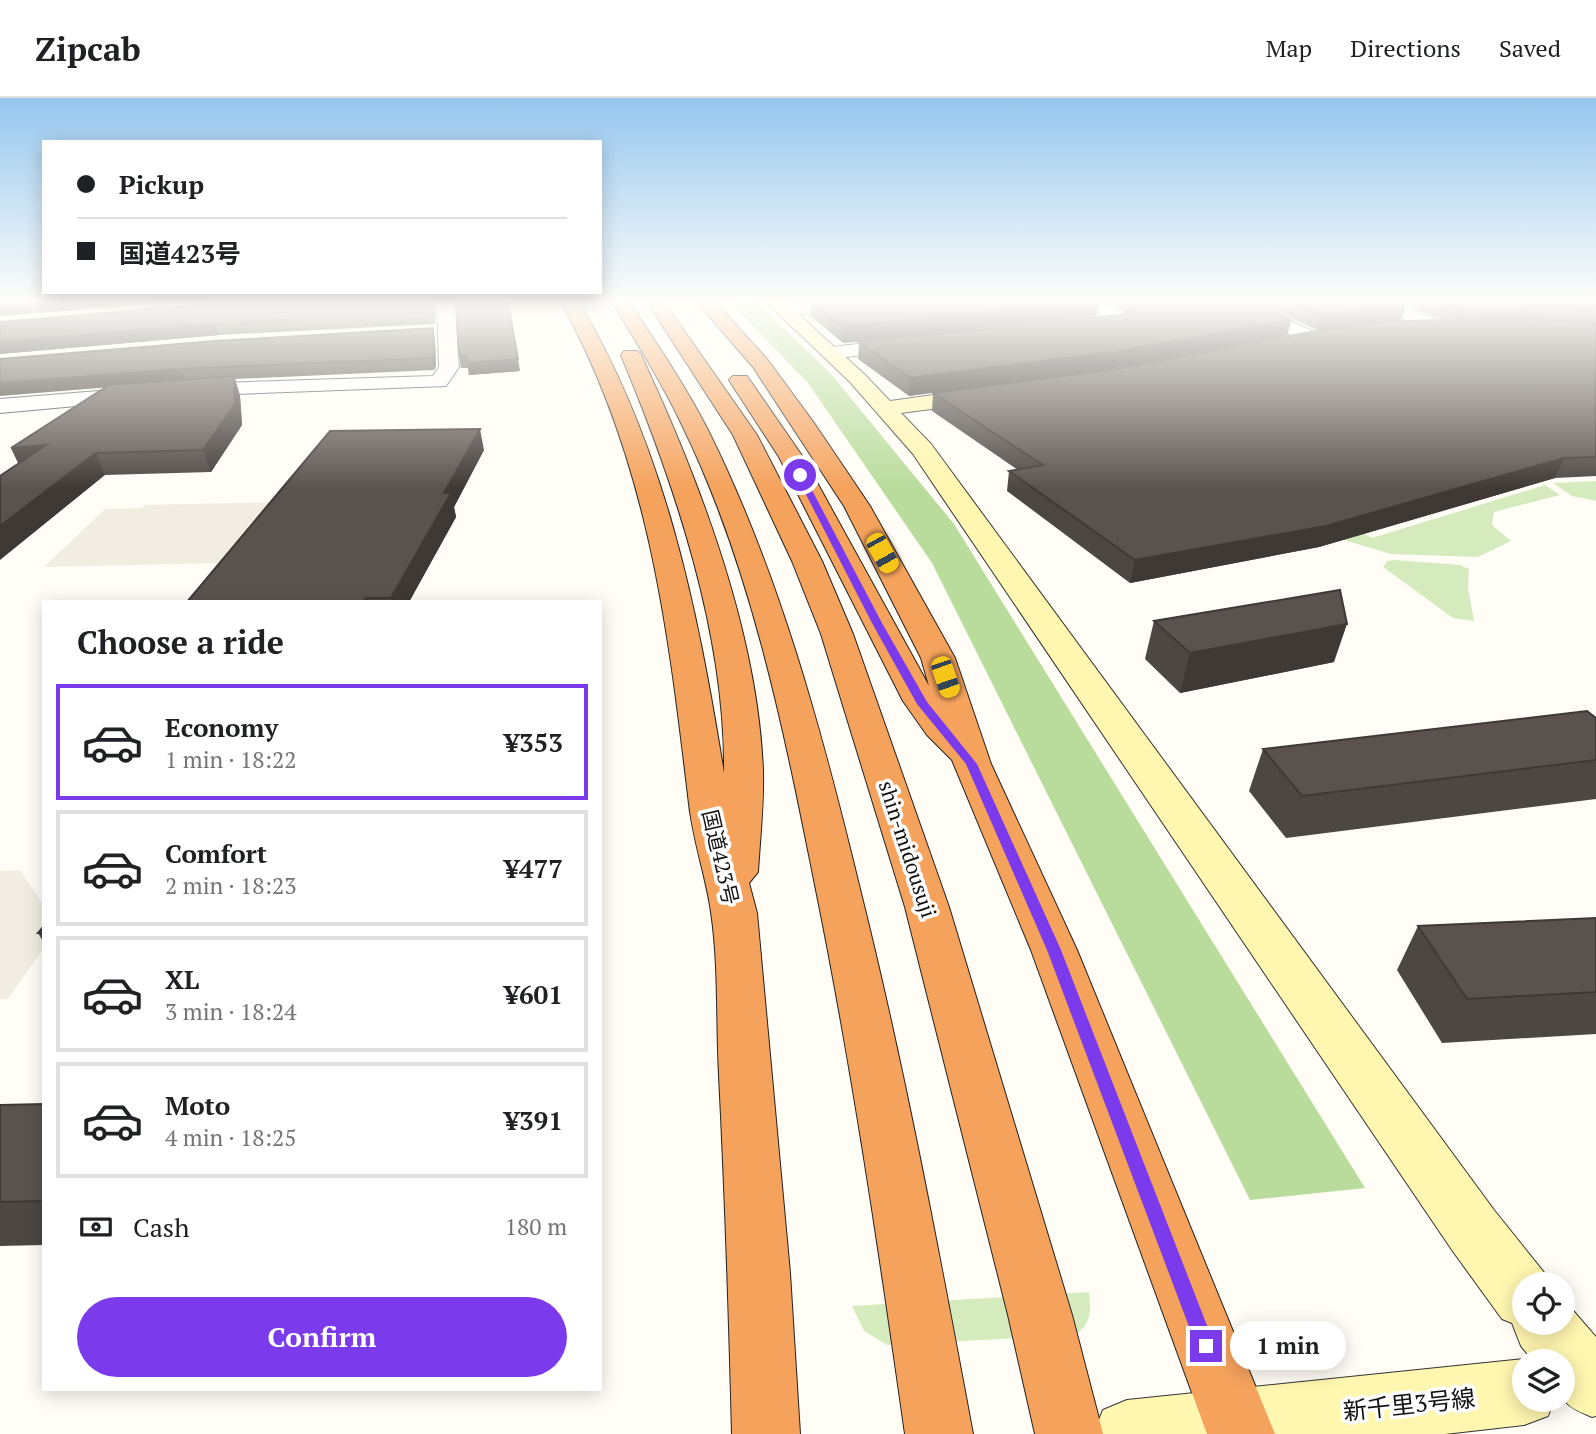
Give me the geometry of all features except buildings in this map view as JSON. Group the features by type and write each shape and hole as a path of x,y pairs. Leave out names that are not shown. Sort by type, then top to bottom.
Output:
{"highway":[{"name":"国道423号","path":"604,364 636,444 663,537 690,668 710,810 734,913 760,1273 766,1434"},
{"path":"634,364 658,417 691,506 732,662 743,757 734,913"},
{"path":"662,364 702,443 752,563 781,660 846,923 881,1097 939,1434"},
{"name":"shin-midousuji","path":"688,364 745,435 807,561 842,654 935,933 1036,1302 1069,1434"},
{"path":"726,364 757,402 814,498 877,623 922,704 972,764"},
{"path":"761,364 857,506 938,657 972,764 1054,950 1238,1428"}],"street":[{"path":"0,406 185,390 439,382 448,364"},
{"path":"842,364 922,449 958,498 1473,1230 1512,1281"},
{"path":"885,408 1006,392"},
{"path":"1552,1335 1583,1385"},
{"name":"新千里3号線","path":"1126,1434 1238,1428 1512,1394"}],"green space":[{"path":"790,364 821,364 831,374 954,524 1365,1188 1250,1200 932,563 808,383"},
{"path":"1596,481 1596,501 1572,496 1553,483"},
{"path":"1545,485 1560,495 1494,512 1492,525 1511,541 1478,557 1391,554 1347,541 1321,529 1330,516 1372,538"},
{"path":"1387,561 1460,565 1469,569 1468,588 1474,621 1453,618 1383,567"},
{"path":"1089,1292 1089,1316 1076,1335 887,1345 864,1331 852,1306"}],"shaded area":[{"path":"275,502 227,563 44,567 105,509 142,508 145,505"},
{"path":"20,870 42,903 42,950 8,999 0,999 0,871"}],"route":[{"path":"800,475 922,704 972,764 1054,950 1206,1346"}]}
